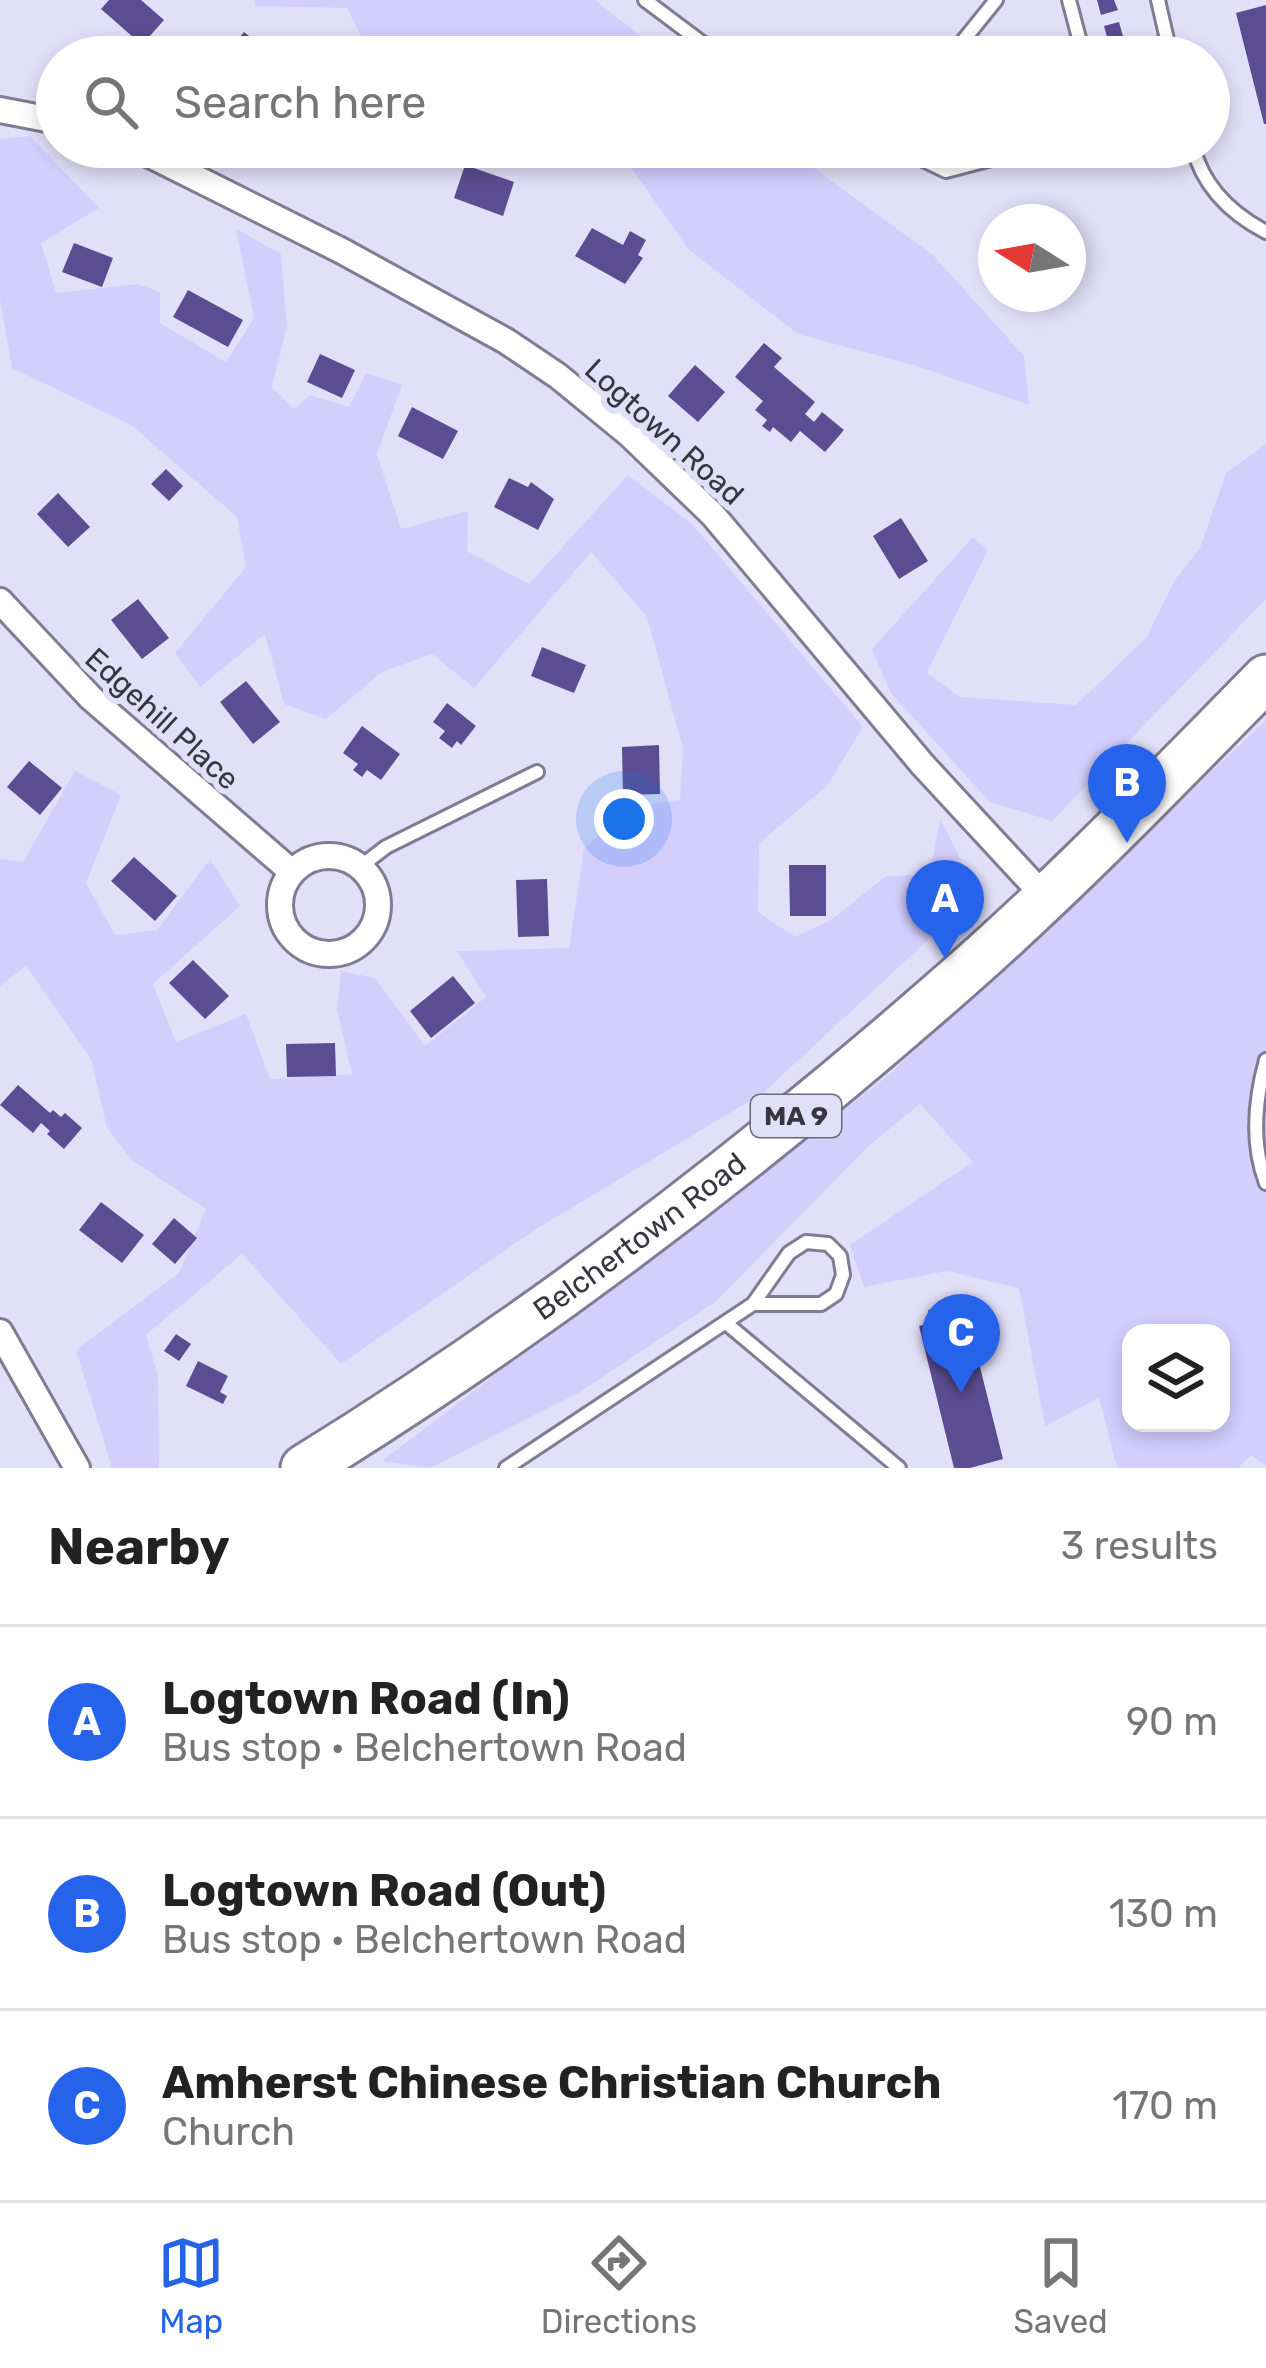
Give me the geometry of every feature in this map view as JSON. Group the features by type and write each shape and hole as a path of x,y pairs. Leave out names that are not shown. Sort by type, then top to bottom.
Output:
{"highway":[{"name":"Belchertown Road","path":"304,1468 462,1367 758,1148 942,993 1266,678"}],"street":[{"path":"0,110 36,117"},
{"name":"Logtown Road","path":"176,168 506,341 630,435 713,514 922,764 1045,897"},
{"name":"Edgehill Place","path":"0,601 91,698 292,872"},
{"path":"328,856 360,867 376,890 374,925 356,946 329,954 296,942 281,919 280,898 292,872 308,860 328,856"},
{"path":"0,1332 77,1468"}],"lane":[{"path":"645,0 693,36"},
{"path":"967,36 996,0"},
{"path":"1069,0 1078,36"},
{"path":"1158,0 1167,36"},
{"path":"1198,168 1235,216 1266,232"},
{"path":"360,867 386,847 537,772"},
{"path":"1266,1060 1259,1085 1256,1156 1266,1183"},
{"path":"506,1468 753,1304 790,1253 806,1242 828,1244 840,1256 843,1275 836,1294 820,1304 753,1304"},
{"path":"726,1323 899,1468"}],"shaded area":[{"path":"255,0 595,0 640,36 361,36 347,8 255,6"},
{"path":"30,136 36,142 36,168 61,168 99,208 41,243 56,293 138,284 160,292 160,323 226,362 254,318 236,229 281,254 287,327 272,387 294,409 310,395 349,407 366,373 402,385 377,454 401,529 468,511 467,551 529,584 628,475 692,524 863,727 827,786 759,843 758,912 795,937 832,919 886,876 930,875 940,819 976,889 956,914 763,1093 533,1231 341,1364 242,1254 146,1335 158,1376 159,1468 112,1468 76,1350 179,1273 206,1209 132,1160 107,1128 91,1059 26,966 0,986 0,859 23,862 75,771 121,795 86,883 115,935 157,930 210,859 240,906 153,984 176,1042 246,1014 270,1079 352,1074 337,1009 341,971 375,978 425,1046 486,997 457,951 569,948 584,849 630,807 680,800 683,749 647,617 591,552 474,688 432,654 382,672 326,719 284,704 265,634 200,687 175,653 246,567 237,517 131,425 12,368 0,299 0,139"},
{"path":"632,168 814,168 933,255 978,305 978,312 984,312 1024,356 1029,405 917,366 798,334 689,250"},
{"path":"1266,444 1266,599 1052,821 990,802 890,692 872,649 973,537 988,550 927,673 960,697 1076,705 1147,637 1174,581 1200,548 1226,473"},
{"path":"1266,720 1266,1466 1251,1455 1238,1468 1117,1468 1099,1398 1045,1426 1019,1288 947,1271 864,1287 850,1245 973,1162 920,1104 872,1143 715,1302 580,1392 430,1468 382,1461 889,1075"}],"building":[{"path":"109,0 141,0 164,20 150,36 132,36 101,9"},
{"path":"1097,0 1114,0 1118,10 1101,15"},
{"path":"1266,5 1266,124 1264,124 1236,13"},
{"path":"1119,22 1123,36 1107,36 1104,26"},
{"path":"464,168 514,182 503,216 454,198"},
{"path":"592,228 623,245 630,231 646,240 638,255 643,258 625,284 575,256"},
{"path":"74,243 113,258 102,287 62,272"},
{"path":"188,290 243,320 228,347 173,317"},
{"path":"764,343 782,358 774,367 815,402 805,414 814,422 822,412 844,430 825,452 800,431 791,442 773,427 770,432 762,426 767,420 755,410 763,401 735,377"},
{"path":"320,354 355,370 342,398 307,382"},
{"path":"695,365 725,392 698,422 668,396"},
{"path":"412,407 458,431 443,459 398,436"},
{"path":"166,469 183,486 169,501 151,484"},
{"path":"509,478 528,487 531,482 554,499 538,530 494,507"},
{"path":"58,493 90,527 68,547 37,514"},
{"path":"901,518 928,561 899,579 873,536"},
{"path":"138,599 169,638 142,659 111,620"},
{"path":"542,647 586,665 574,693 531,676"},
{"path":"246,681 280,722 253,744 220,702"},
{"path":"447,703 476,726 461,745 457,741 452,748 439,738 445,731 433,722"},
{"path":"362,726 400,754 381,780 367,770 362,777 353,770 358,764 343,753"},
{"path":"659,745 660,794 623,795 622,747"},
{"path":"29,761 62,788 40,815 7,787"},
{"path":"134,857 177,896 155,921 111,881"},
{"path":"789,865 826,865 826,916 790,916"},
{"path":"547,879 549,936 518,937 516,880"},
{"path":"193,960 229,996 205,1019 169,983"},
{"path":"453,976 475,1003 431,1038 410,1011"},
{"path":"335,1043 336,1076 287,1077 286,1044"},
{"path":"18,1085 50,1113 53,1110 61,1117 65,1113 82,1128 64,1149 41,1123 33,1133 0,1105"},
{"path":"101,1202 144,1235 122,1263 79,1230"},
{"path":"174,1218 197,1238 175,1264 152,1244"},
{"path":"950,1305 953,1319 967,1315 1003,1459 970,1468 954,1468 919,1326 931,1323 928,1310"},
{"path":"176,1334 191,1344 179,1361 164,1351"},
{"path":"198,1361 228,1376 220,1392 227,1396 223,1404 186,1386"}],"place":[{"name":"Logtown Road (Out)","path":"1127,843"},
{"name":"Logtown Road (In)","path":"945,959"},
{"name":"Amherst Chinese Christian Church","path":"961,1393"}]}
